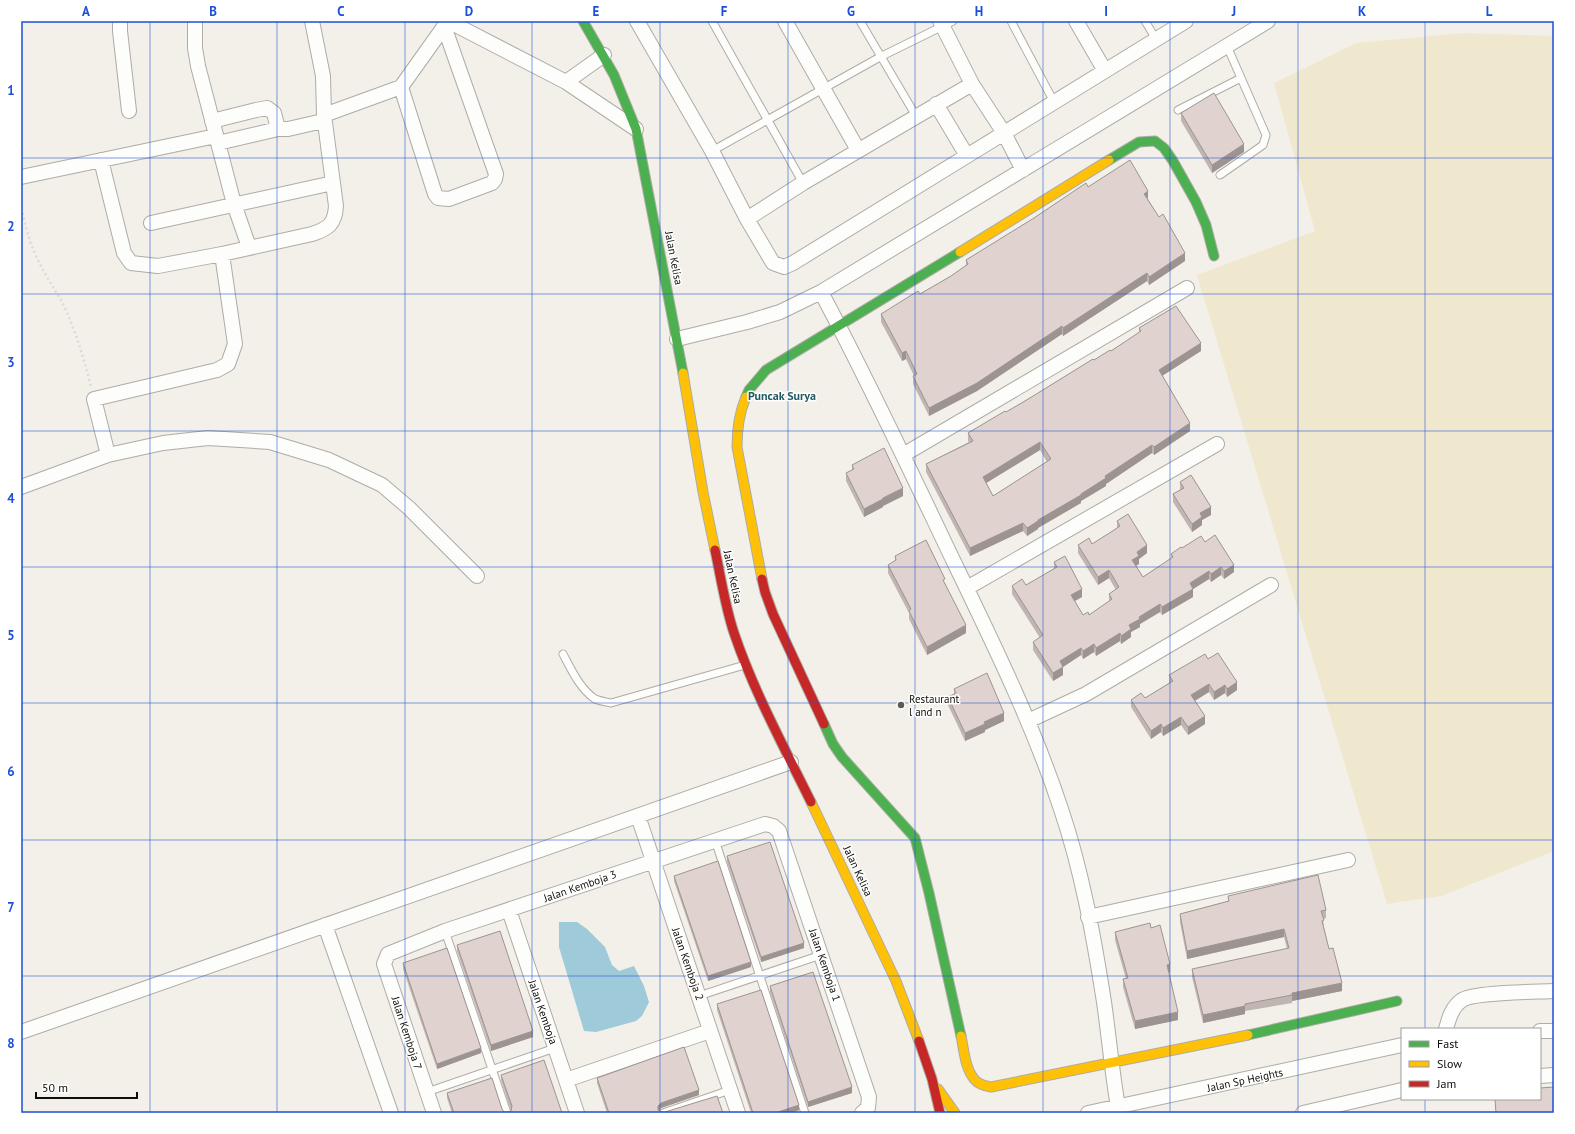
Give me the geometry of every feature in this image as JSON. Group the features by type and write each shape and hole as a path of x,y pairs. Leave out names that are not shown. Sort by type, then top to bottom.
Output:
{"street":[{"path":"120,21 129,110"},
{"path":"195,21 196,60 234,204 249,247"},
{"path":"101,160 124,253 131,263 158,266 222,254 325,230 331,224 336,215 336,206 323,118 323,76 312,21"},
{"name":"Jalan Kelisa","path":"583,21 604,56 624,96 636,129 677,338 703,492 728,613 746,664 764,707 837,854 896,981 913,1024 932,1080 940,1113"},
{"path":"637,21 712,151 747,219 774,263 784,267 794,263 1186,21"},
{"path":"785,21 858,150"},
{"path":"1076,21 1105,71"},
{"path":"677,338 746,322 780,312 822,292 1268,21"},
{"path":"400,87 435,194 438,198 449,199 492,183 496,174 447,23"},
{"path":"447,23 566,82 636,129"},
{"path":"21,177 101,160 217,139 278,129 288,129 323,118 400,87 447,23"},
{"path":"945,23 972,84 1004,134 1023,170"},
{"path":"566,82 604,56"},
{"path":"747,219 803,183 972,84"},
{"path":"936,104 967,156"},
{"path":"212,121 267,108 274,113 278,129"},
{"path":"1214,256 1206,225 1196,202 1173,161 1164,148 1155,141 1139,142 766,370 749,390 740,410 737,432 737,447 765,592 773,614 833,744 842,757 915,838 931,900 968,1066 972,1078 981,1085 991,1087 1282,1028 1397,1001"},
{"path":"151,223 333,183"},
{"path":"108,456 94,399 217,370 228,364 234,344 222,254"},
{"path":"903,455 1187,288"},
{"path":"822,292 903,455 1028,721 1062,810 1075,857 1088,917 1104,1004 1118,1107"},
{"path":"21,487 108,456 163,444 208,438 270,442 329,460 382,485 409,508 476,576"},
{"path":"966,588 1217,444"},
{"path":"1028,721 1086,694 1271,585"},
{"path":"21,1032 791,762"},
{"name":"Jalan Kemboja 2","path":"638,816 738,1113"},
{"name":"Jalan Kemboja 3","path":"388,954 445,931 715,839 765,824 773,826"},
{"name":"Jalan Kemboja 1","path":"773,826 779,831 869,1097 865,1110"},
{"path":"1088,917 1348,860"},
{"name":"Jalan Kemboja","path":"509,910 577,1113"},
{"path":"325,925 390,1113"},
{"name":"Jalan Kemboja 7","path":"388,954 384,964 434,1113"},
{"path":"1446,1028 1453,1008 1463,999 1476,996 1554,991"},
{"path":"566,1080 710,1031"},
{"path":"1541,1032 1554,1031"},
{"name":"Jalan Sp Heights","path":"1096,1112 1401,1045"},
{"path":"1541,1076 1554,1075"},
{"path":"932,1080 943,1099 955,1113"},
{"path":"1303,1113 1401,1090"}],"lane":[{"path":"712,21 803,183"},
{"path":"860,21 916,116"},
{"path":"1011,21 1054,102"},
{"path":"1145,21 1156,39"},
{"path":"712,151 880,57 945,23"},
{"path":"1220,175 1263,145 1266,135 1227,46"},
{"path":"1178,110 1241,78"},
{"path":"563,654 575,675 588,692 595,699 611,703 746,664"},
{"path":"715,839 805,1113"},
{"path":"445,931 507,1113"},
{"path":"699,996 821,955"},
{"path":"427,1092 555,1048"},
{"path":"663,1113 730,1090"}],"path":[{"path":"21,208 29,241 34,253 63,304 82,351 94,399"}],"shaded area":[{"path":"1464,33 1554,36 1554,851 1441,896 1387,904 1197,275 1315,231 1274,83 1356,43"}],"water":[{"path":"559,922 577,922 587,929 605,947 612,965 619,971 634,966 644,986 649,1002 642,1016 636,1021 596,1032 584,1031 559,947"}],"building":[{"path":"1214,93 1244,144 1212,165 1181,113"},
{"path":"1130,160 1148,191 1144,194 1159,217 1163,214 1185,253 1149,277 1147,273 1063,328 1062,326 977,383 929,408 913,376 917,374 906,351 902,353 881,314 918,291 920,294 951,276 968,264 966,260 1034,218 1086,183 1088,187"},
{"path":"1176,306 1201,343 1159,370 1190,423 1154,447 1152,445 1105,476 1106,478 1081,495 1027,528 1023,523 970,548 926,464 973,441 968,433 1025,401 1093,359 1094,360 1110,350 1111,351 1141,331 1139,328","holes":["1040,442 1051,459 993,496 983,477"]},
{"path":"884,448 903,488 864,509 846,473 854,469 852,465"},
{"path":"1191,475 1211,507 1200,513 1202,517 1192,524 1173,494 1184,488 1180,482"},
{"path":"1128,514 1147,545 1137,552 1139,556 1132,560 1143,577 1173,557 1171,554 1201,536 1205,542 1215,535 1234,565 1224,571 1221,567 1211,574 1209,571 1190,583 1193,589 1162,607 1160,604 1139,617 1140,619 1129,625 1131,629 1121,636 1120,633 1096,648 1094,644 1083,651 1081,648 1060,661 1063,667 1053,673 1033,642 1043,635 1012,586 1022,579 1026,585 1057,567 1054,562 1065,556 1082,589 1071,595 1083,615 1088,612 1089,615 1112,599 1109,594 1119,587 1109,570 1098,577 1078,545 1089,538 1092,544 1120,526 1117,521"},
{"path":"926,540 945,579 943,580 966,625 927,647 909,611 911,609 888,565 896,560 895,556"},
{"path":"1218,653 1237,682 1227,689 1225,685 1214,692 1209,684 1191,695 1205,716 1188,727 1181,717 1163,728 1161,724 1151,731 1131,700 1141,693 1145,698 1173,681 1169,675 1205,654 1208,659"},
{"path":"987,673 1004,713 965,733 948,697 956,693 954,689"},
{"path":"770,842 804,943 761,957 727,856"},
{"path":"718,861 751,962 708,976 674,876"},
{"path":"1318,875 1326,910 1321,911 1324,920 1322,921 1329,949 1333,948 1342,983 1292,993 1292,995 1245,1004 1245,1006 1203,1015 1192,969 1289,948 1284,929 1187,951 1180,914 1229,901 1228,896"},
{"path":"1150,923 1151,928 1160,925 1170,964 1167,965 1178,1012 1135,1021 1123,979 1128,978 1115,932"},
{"path":"500,931 533,1031 491,1045 457,945"},
{"path":"447,948 481,1048 437,1064 403,963"},
{"path":"813,972 852,1087 808,1102 770,986"},
{"path":"761,990 799,1105 775,1113 753,1113 717,1004"},
{"path":"684,1047 699,1090 661,1103 658,1106 658,1110 665,1112 717,1096 723,1113 609,1113 597,1078"},
{"path":"544,1060 562,1113 454,1113 447,1093 492,1078 502,1109 504,1112 511,1111 512,1106 501,1075"},
{"path":"1554,1087 1554,1113 1496,1113 1495,1100 1541,1100 1541,1088"}],"traffic: fast":[{"path":"583,21 614,75 636,129 683,373"},
{"path":"1109,160 1139,142 1155,141 1164,148 1196,202 1206,225 1214,256"},
{"path":"746,397 749,390 766,370 960,252"},
{"path":"824,724 833,744 842,757 915,838 961,1036"},
{"path":"1248,1035 1397,1001"}],"traffic: slow":[{"path":"960,252 1109,160"},
{"path":"683,373 703,492 715,550"},
{"path":"746,397 739,421 737,447 762,579"},
{"path":"811,802 896,981 919,1041"},
{"path":"961,1036 969,1072 976,1081 991,1087 1248,1035"},
{"path":"938,1089 955,1113"}],"traffic: jam":[{"path":"715,550 728,613 742,655 770,719 811,802"},
{"path":"762,579 773,614 824,724"},
{"path":"919,1041 932,1079 940,1113"}],"place":[{"name":"Restaurant l and n","path":"901,705"}],"district":[{"name":"Puncak Surya","path":"782,395"}]}
